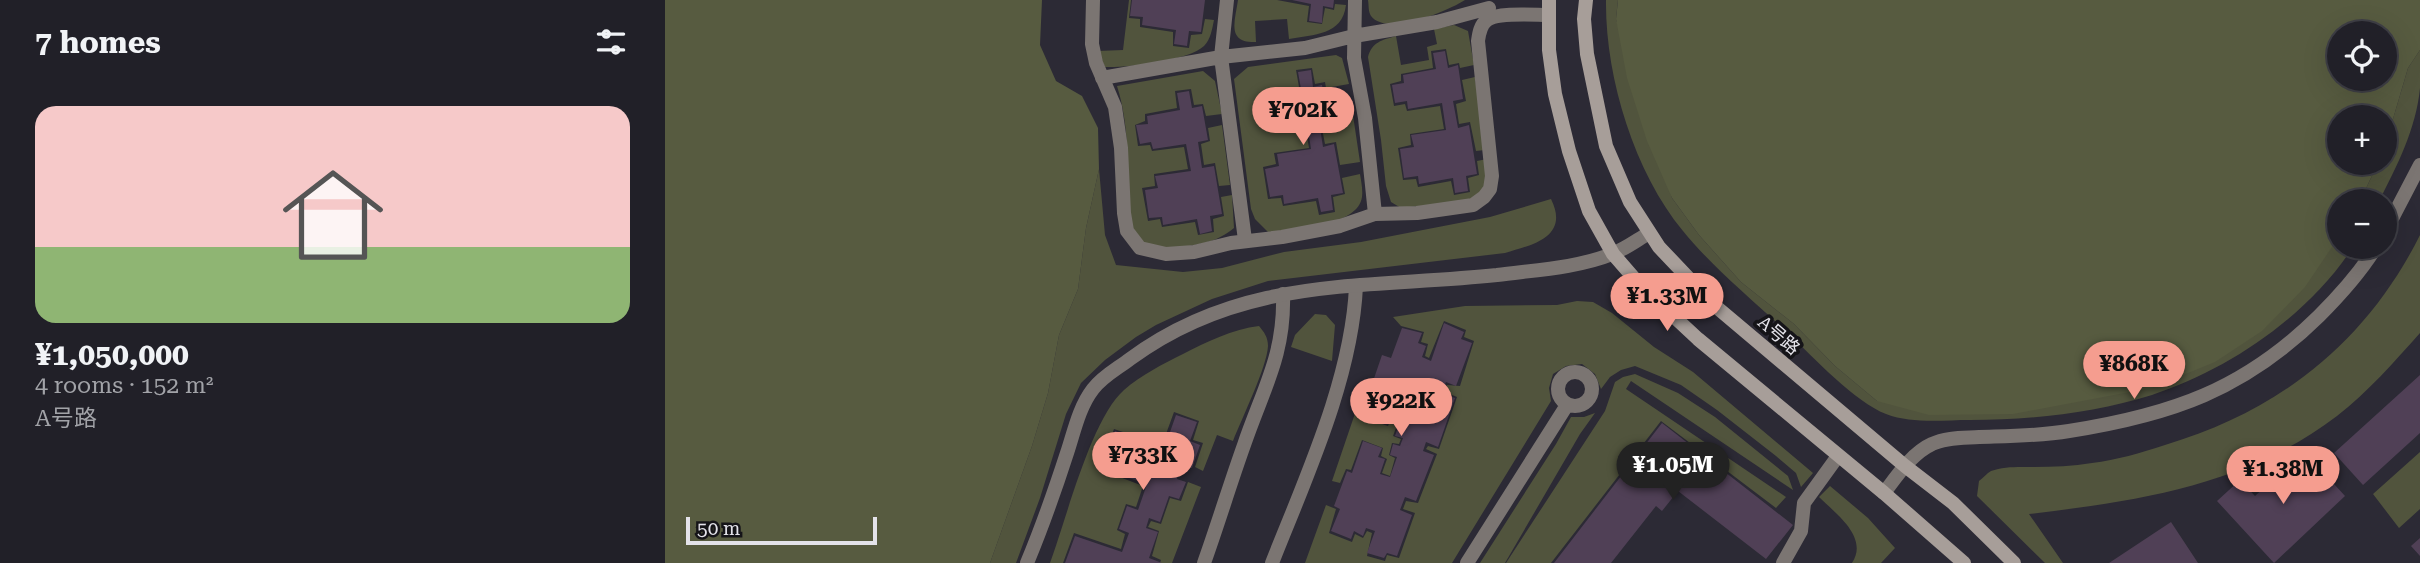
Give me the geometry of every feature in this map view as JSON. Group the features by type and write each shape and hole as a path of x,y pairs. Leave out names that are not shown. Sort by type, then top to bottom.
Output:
{"street":[{"path":"1093,0 1092,44 1102,79 1115,107 1121,148 1124,213 1128,231 1140,248 1166,254 1194,252 1245,240 1282,237 1340,226 1375,214 1417,213 1473,205 1484,198 1490,189 1492,176 1478,41 1488,9"},
{"path":"1227,0 1221,57 1245,240"},
{"path":"1355,0 1354,58 1365,118 1375,214"},
{"path":"1549,0 1549,50 1555,94 1569,151 1589,211 1613,254 1640,285 1698,339 1964,563"},
{"name":"A号路","path":"1586,0 1584,19 1587,54 1606,146 1630,202 1649,233 1714,305 1905,466 1953,503 2014,563"},
{"path":"1102,79 1221,57 1305,48 1488,9 1502,16 1548,15"},
{"path":"2397,209 2420,165"},
{"path":"1027,563 1078,419 1092,390 1140,351 1194,321 1255,299 1324,287 1515,273 1580,262 1613,254 1649,233"},
{"path":"1884,493 1905,466 1932,444 1954,439 2069,431 2134,419 2204,397 2253,370 2302,334 2341,296 2368,259"},
{"path":"1272,563 1311,463 1349,349 1356,286"},
{"path":"1204,563 1245,442 1278,356 1283,331 1283,294"},
{"path":"1467,563 1567,405"},
{"path":"1783,563 1801,531 1804,503 1838,456"}],"green space":[{"path":"665,0 1042,0 1040,45 1056,81 1082,96 1098,128 1099,169 1086,228 1078,289 1059,335 1048,393 1032,446 990,563 665,563"},
{"path":"1129,0 1129,18 1140,19 1140,27 1173,32 1173,46 1189,48 1191,35 1202,34 1205,19 1214,20 1211,34 1204,46 1185,56 1141,65 1105,67 1098,51 1123,50"},
{"path":"1238,0 1277,0 1309,6 1307,22 1322,24 1325,8 1334,10 1335,4 1346,5 1339,23 1333,28 1308,36 1289,39 1287,19 1255,21 1256,42 1240,39 1236,35 1234,23"},
{"path":"1368,0 1465,0 1418,20 1390,24 1379,22 1371,16"},
{"path":"1606,0 1618,0 1616,19 1672,198 1699,235 1741,282 1794,324 1835,366 1877,401 2327,246 2327,259 2344,259 2314,295 2265,337 2210,371 2152,395 2085,411 2016,419 1928,421 1886,414 1848,390 1734,284 1683,231 1650,181 1637,152 1617,91 1607,29"},
{"path":"1618,0 2420,0 2420,50 2408,68 2397,105 2327,105 2327,175 2372,175 2366,189 2327,189 2327,254 2305,287 2262,331 2215,362 2151,388 2013,414 1929,415 1877,401 1835,366 1794,324 1741,282 1699,235 1672,198 1647,141 1627,78 1616,19"},
{"path":"1454,25 1468,31 1474,65 1460,68 1459,63 1449,65 1446,49 1431,51 1433,68 1401,74 1401,81 1390,84 1394,106 1405,104 1407,111 1440,106 1444,129 1410,134 1411,145 1398,148 1403,180 1416,179 1418,187 1451,181 1454,195 1470,192 1468,178 1479,175 1477,161 1487,159 1486,180 1479,194 1466,201 1401,208 1391,202 1386,186 1368,57 1375,45 1396,36 1401,65 1429,60 1427,47 1437,44 1434,29"},
{"path":"2420,50 2418,103 2405,147 2397,164 2397,105 2408,68"},
{"path":"1336,55 1342,58 1349,84 1326,88 1325,82 1315,84 1312,68 1296,70 1299,87 1266,93 1267,101 1255,103 1259,124 1270,123 1273,131 1305,125 1309,148 1274,153 1276,164 1263,167 1268,199 1281,198 1283,206 1316,201 1319,215 1335,212 1333,197 1345,194 1342,178 1360,174 1362,197 1350,214 1327,224 1279,233 1268,232 1255,219 1251,209 1234,79 1248,67"},
{"path":"1203,71 1215,81 1222,114 1206,116 1203,104 1194,105 1191,89 1175,91 1177,108 1145,114 1145,121 1135,125 1138,146 1150,145 1152,151 1184,147 1188,169 1154,174 1155,186 1142,188 1148,221 1160,219 1162,227 1195,222 1198,235 1214,232 1213,219 1224,216 1221,197 1232,195 1234,228 1215,240 1201,244 1151,246 1138,237 1130,218 1126,131 1117,86"},
{"path":"1475,77 1485,150 1476,151 1470,122 1459,124 1456,104 1466,101 1462,80"},
{"path":"1351,102 1360,162 1340,165 1336,142 1325,144 1321,123 1331,121 1329,107"},
{"path":"1222,125 1230,185 1219,186 1215,163 1204,165 1201,144 1210,141 1208,128"},
{"path":"1099,169 1105,235 1116,265 1183,272 1222,268 1284,252 1361,242 1490,217 1551,199 1556,212 1556,222 1545,237 1526,247 1505,253 1268,281 1212,299 1136,337 1105,360 1081,383 1066,414 1016,563 990,563 1032,446 1048,393 1059,335 1078,289 1086,228"},
{"path":"2372,175 2392,175 2385,189 2366,189"},
{"path":"2420,235 2420,333 2359,397 2337,416 2302,439 2266,459 2190,486 2110,503 2029,514 2063,563 2045,563 1977,496 1979,481 1991,471 2012,467 2078,465 2129,456 2206,431 2282,392 2315,368 2346,340 2398,274"},
{"path":"1577,301 1593,302 1612,313 1654,347 1693,372 1813,473 1801,487 1796,473 1776,456 1681,385 1635,366 1610,377 1601,389 1595,374 1582,364 1566,366 1553,374 1549,388 1551,401 1452,563 1305,563 1326,505 1336,509 1329,533 1352,542 1355,534 1363,538 1367,531 1372,533 1367,556 1385,561 1387,555 1399,558 1415,513 1403,509 1406,501 1418,503 1437,454 1426,449 1428,446 1439,449 1457,397 1445,392 1447,385 1460,386 1474,341 1464,337 1466,330 1444,321 1429,358 1425,356 1428,344 1421,342 1424,332 1401,326 1393,317 1465,306 1557,305"},
{"path":"1315,314 1326,315 1335,325 1332,361 1291,347 1295,335"},
{"path":"1259,326 1267,340 1267,355 1233,441 1217,435 1203,471 1195,467 1203,443 1193,440 1199,421 1174,412 1162,445 1114,429 1099,469 1143,486 1136,507 1126,504 1117,530 1125,534 1121,549 1074,533 1063,563 1050,563 1090,446 1112,404 1124,390 1152,370 1201,345 1230,333"},
{"path":"1635,374 1678,393 1715,417 1788,476 1793,490 1631,381 1626,389 1786,497 1776,508 1661,421 1551,563 1506,563 1605,411 1615,382"},
{"path":"1364,387 1368,389 1367,394 1374,397 1367,419 1388,426 1391,419 1399,421 1402,416 1408,417 1405,427 1397,425 1393,436 1401,439 1399,444 1392,443 1389,455 1395,458 1390,476 1382,473 1387,459 1381,456 1383,448 1362,440 1351,470 1346,469 1340,483 1332,481"},
{"path":"1595,413 1505,563 1480,563 1571,417 1584,417"},
{"path":"2420,452 2420,509 2399,528 2373,494"},
{"path":"1188,482 1201,487 1172,563 1160,563 1161,560 1152,556 1159,531 1148,527 1151,521 1161,524 1170,498 1181,501"},
{"path":"1830,486 1868,518 1895,548 1881,563 1852,563 1856,553 1854,535 1819,497"}],"building":[{"path":"1132,0 1205,0 1201,32 1189,31 1187,46 1174,44 1176,30 1142,25 1143,17 1130,16"},
{"path":"1292,0 1334,0 1333,8 1323,6 1322,23 1309,21 1311,4"},
{"path":"1445,51 1448,68 1458,65 1463,99 1453,101 1458,128 1469,125 1477,174 1466,176 1468,191 1455,193 1453,178 1419,184 1418,176 1404,178 1400,149 1414,147 1411,135 1446,130 1442,103 1408,109 1407,101 1395,103 1392,85 1404,83 1403,75 1436,69 1433,53"},
{"path":"1311,70 1313,87 1322,85 1329,119 1319,121 1323,147 1334,144 1343,193 1331,195 1333,210 1321,212 1318,198 1284,204 1283,195 1270,197 1265,169 1279,166 1277,154 1311,149 1307,123 1273,128 1272,121 1260,123 1257,104 1269,102 1268,95 1301,89 1298,72"},
{"path":"1189,91 1192,108 1202,106 1208,140 1198,142 1202,168 1214,166 1222,214 1210,216 1212,231 1200,234 1197,219 1163,225 1162,217 1149,218 1145,190 1158,188 1155,176 1191,171 1186,144 1153,149 1151,142 1140,144 1136,125 1148,124 1147,116 1180,110 1177,93"},
{"path":"1444,323 1464,332 1461,339 1472,343 1456,386 1446,382 1441,393 1455,398 1438,447 1426,442 1423,451 1434,455 1416,501 1405,497 1400,510 1412,515 1397,556 1387,553 1384,558 1367,553 1375,531 1366,528 1363,536 1354,531 1351,539 1331,531 1340,509 1334,506 1347,471 1352,473 1363,441 1382,448 1378,457 1385,459 1380,474 1390,477 1397,457 1390,455 1393,444 1400,446 1403,438 1395,436 1398,427 1406,430 1410,416 1401,414 1399,420 1391,417 1388,424 1369,417 1377,396 1369,393 1382,355 1391,358 1402,328 1422,333 1418,343 1426,346 1422,357 1431,361"},
{"path":"2420,375 2420,433 2363,485 2334,453"},
{"path":"1176,415 1197,422 1190,441 1200,445 1192,468 1182,465 1177,479 1186,482 1179,499 1169,496 1160,522 1149,518 1146,528 1158,532 1149,558 1162,563 1065,563 1075,536 1122,552 1129,533 1119,529 1127,506 1138,510 1147,484 1102,469 1115,431 1164,449"},
{"path":"1662,423 1793,525 1766,559 1678,491 1662,511 1656,506 1611,563 1554,563"},
{"path":"2304,451 2345,496 2274,563 2217,501 2240,480 2255,496"},
{"path":"2171,522 2198,563 2109,563"},
{"path":"2420,538 2420,556 2411,546"}]}
